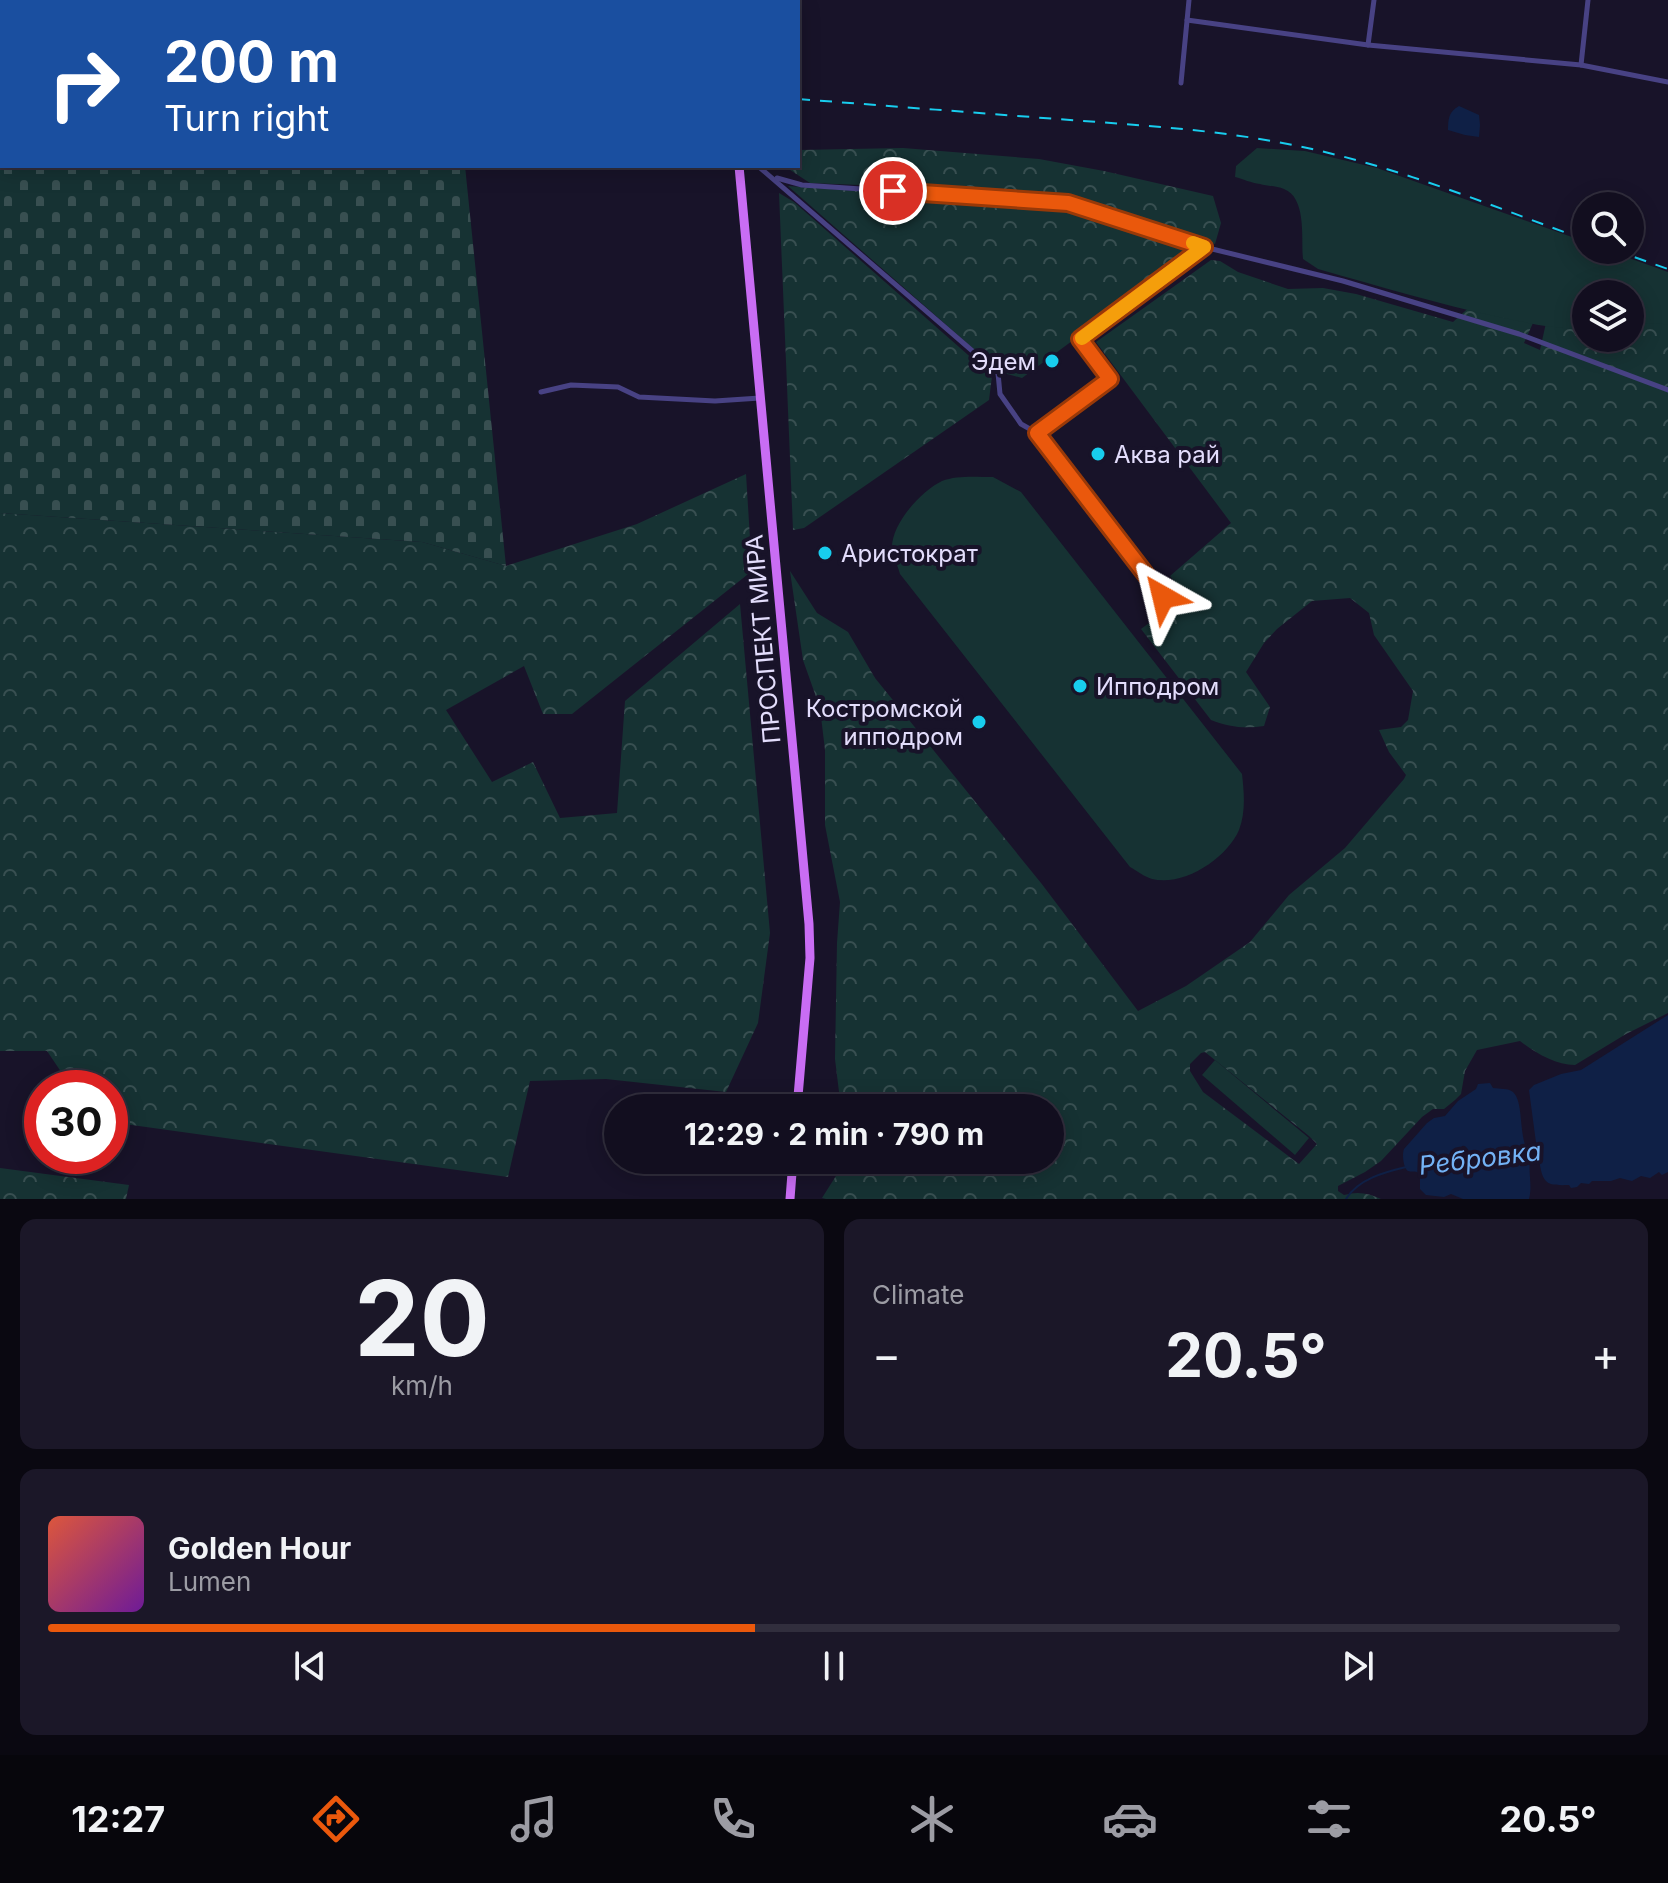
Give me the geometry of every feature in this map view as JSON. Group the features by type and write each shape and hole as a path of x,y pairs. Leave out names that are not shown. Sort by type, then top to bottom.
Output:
{"main road":[{"name":"ПРОСПЕКТ МИРА","path":"739,168 809,924 810,958 798,1094"},
{"path":"790,1199 792,1174"}],"street":[{"path":"1181,83 1189,0"},
{"path":"1368,45 1374,0"},
{"path":"1581,65 1588,0"},
{"path":"1187,20 1368,45 1581,65 1668,82"},
{"path":"761,168 998,373 1000,394 1021,424 1037,433 1163,597"},
{"path":"772,177 802,185 1068,203 1204,247 1343,281 1519,334 1668,390"},
{"path":"1037,433 1110,379 1080,339 1204,247"},
{"path":"541,392 571,385 618,387 639,397 715,401 760,398"}],"green space":[{"path":"903,148 1039,159 1213,196 1221,223 1215,244 1067,198 1010,196 986,190 810,183 787,168 800,168 800,150"},
{"path":"1257,148 1305,151 1377,168 1572,237 1572,264 1644,263 1668,272 1668,325 1644,324 1644,280 1572,280 1572,328 1565,328 1476,312 1318,269 1303,259 1300,210 1291,194 1281,188 1235,177 1236,166"},
{"path":"0,168 465,168 506,566 422,542 0,513"},
{"path":"788,186 1068,206 1199,247 1022,378 1000,372"},
{"path":"779,193 794,202 992,376 989,400 804,528 793,530"},
{"path":"1211,260 1288,289 1323,288 1356,294 1453,322 1475,302 1537,314 1524,343 1540,350 1548,314 1572,315 1572,352 1644,352 1644,322 1668,321 1668,1013 1575,1065 1546,1058 1520,1041 1477,1050 1465,1071 1461,1094 1455,1100 1444,1109 1433,1109 1422,1117 1381,1161 1338,1186 1338,1191 1344,1195 1363,1193 1381,1199 822,1198 837,1174 1064,1174 1064,1094 839,1094 835,1059 840,902 825,825 825,750 820,708 803,660 790,571 817,613 848,632 875,678 1041,883 1138,1011 1186,986 1250,942 1289,895 1345,848 1406,775 1389,752 1379,730 1401,727 1408,720 1413,691 1374,635 1369,613 1350,598 1312,601 1264,643 1246,672 1270,707 1264,726 1237,727 1211,720 1141,629 1185,596 1170,576 1231,523 1096,342","holes":["1205,1052 1317,1144 1299,1164 1203,1092 1190,1071 1190,1064"]},
{"path":"746,474 752,571 572,714 543,714 524,666 446,710 492,782 533,762 560,818 617,813 625,701 740,604 770,933 758,1023 726,1092 606,1079 530,1081 508,1177 128,1124 128,1070 60,1070 47,1051 0,1051 0,513 422,542 506,566 637,524"},
{"name":"Ипподром","path":"993,477 1021,492 1242,774 1244,809 1239,830 1225,851 1203,868 1177,879 1164,880 1149,878 1130,867 900,574 893,553 893,540 901,520 916,501 948,479"},
{"path":"1215,1060 1309,1138 1295,1155 1202,1075"},
{"path":"0,1168 24,1171 24,1174 129,1185 126,1199 0,1199"}],"water":[{"path":"1459,106 1479,115 1479,137 1448,130 1450,116"},
{"path":"1668,1015 1668,1172 1662,1175 1659,1172 1650,1178 1641,1176 1632,1181 1620,1178 1592,1181 1571,1188 1569,1185 1546,1182 1535,1152 1529,1090 1561,1074 1581,1070"},
{"path":"1490,1083 1493,1088 1506,1089 1517,1097 1524,1140 1531,1156 1529,1199 1463,1199 1451,1194 1444,1197 1426,1195 1420,1189 1417,1172 1408,1171 1405,1167 1404,1149 1427,1123 1445,1116 1478,1084"}],"waterway":[{"name":"Ребровка","path":"1346,1199 1365,1181 1406,1167"}],"railway":[{"path":"800,99 1163,127 1286,144 1419,179 1572,235"},
{"path":"1644,261 1668,269"}],"slow traffic":[{"path":"1082,338 1204,247 1193,243"}],"place":[{"name":"Эдем","path":"1052,361"},
{"name":"Аква рай","path":"1098,454"},
{"name":"Аристократ","path":"825,553"},
{"name":"Ипподром","path":"1080,686"},
{"name":"Костромской ипподром","path":"979,722"}],"route":[{"path":"893,191 1068,203 1204,247 1080,339 1110,379 1037,433 1163,597"}]}
